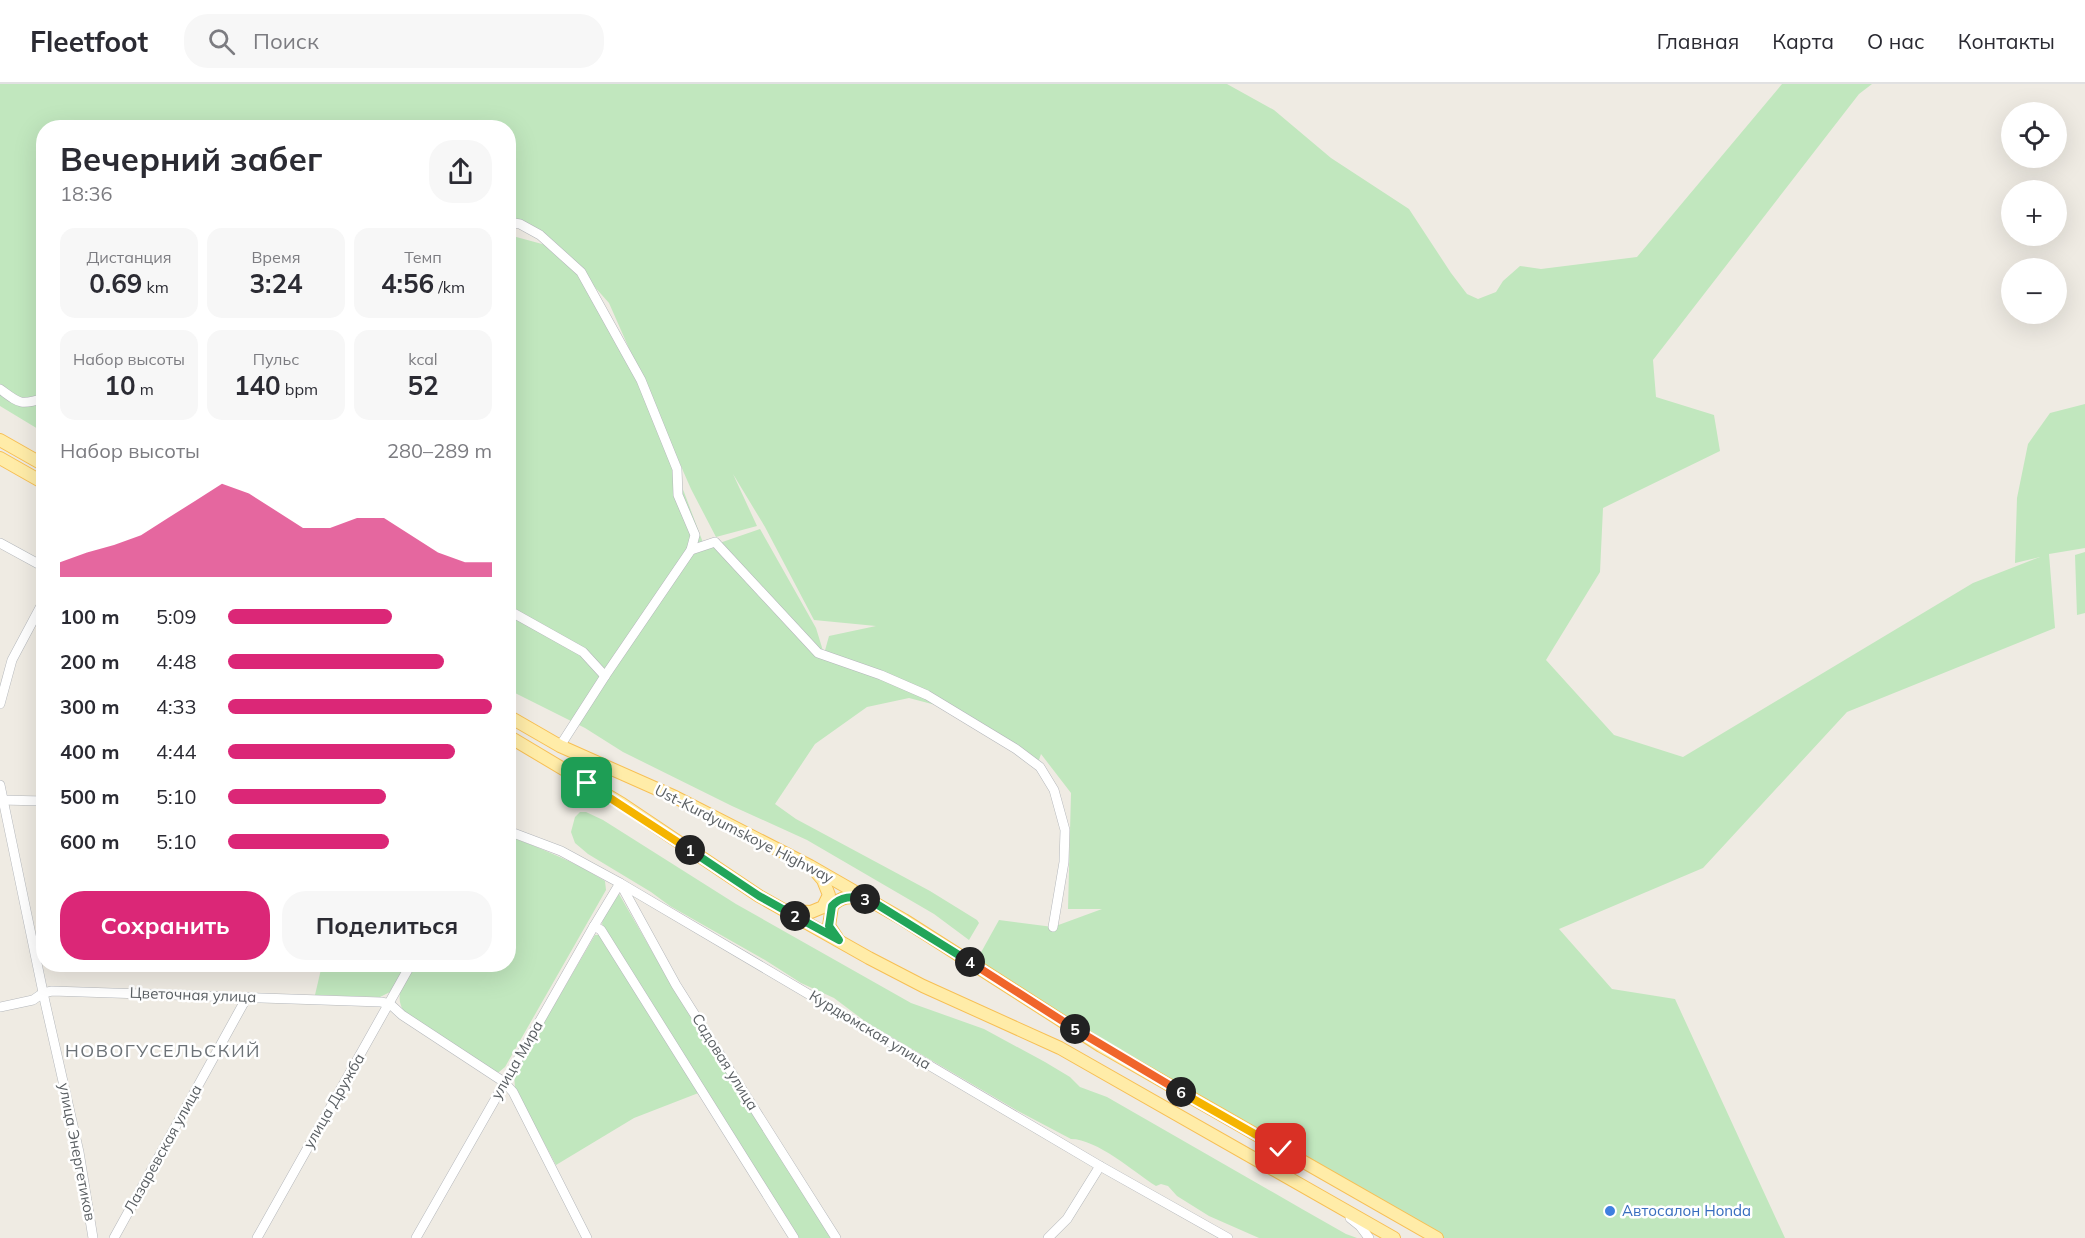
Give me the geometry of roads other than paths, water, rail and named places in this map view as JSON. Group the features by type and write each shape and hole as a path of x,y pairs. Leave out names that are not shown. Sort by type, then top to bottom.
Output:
{"main road":[{"path":"0,440 36,460"},
{"path":"0,458 36,478"},
{"name":"Ust-Kurdyumskoye Highway","path":"516,721 560,746 675,797 810,866 1004,982 1101,1046 1437,1238"},
{"path":"516,741 622,804 759,896 923,986 1060,1048 1394,1238"},
{"path":"786,911 811,912 823,907 828,895 824,880 810,866"},
{"path":"839,940 829,926 832,906 840,899 849,897 870,900"}],"street":[{"path":"516,223 540,235 581,272 641,380 676,469 678,495 695,535 691,550 560,746"},
{"path":"0,389 17,402 29,404 36,401"},
{"path":"691,550 715,542 818,653 881,675 927,695 1016,749 1040,767 1053,790 1065,830 1064,862 1053,927"},
{"path":"0,543 36,563"},
{"path":"516,614 583,652 605,676"},
{"path":"0,704 12,660 36,615"},
{"name":"улица Энергетиков","path":"0,785 1,800 36,961"},
{"path":"1,800 36,801"},
{"name":"Курдюмская улица","path":"516,834 561,851 620,883 1227,1238"},
{"name":"улица Мира","path":"416,1238 620,883"},
{"name":"Садовая улица","path":"620,883 676,985 836,1238"},
{"path":"594,926 601,930 794,1238"},
{"name":"улица Энергетиков","path":"38,972 79,1152 93,1238"},
{"name":"улица Дружба","path":"257,1238 407,972"},
{"name":"Цветочная улица","path":"0,1007 33,1000 43,993 52,991 390,1004"},
{"name":"Лазаревская улица","path":"114,1238 247,997"},
{"path":"390,1004 402,1015 504,1082 513,1092 587,1238"},
{"path":"1048,1238 1067,1219 1101,1166"},
{"path":"1329,1201 1360,1226 1369,1238"}],"place":[{"name":"Автосалон Honda","path":"1610,1211"}],"district":[{"name":"НОВОГУСЕЛЬСКИЙ","path":"163,1051"}]}
